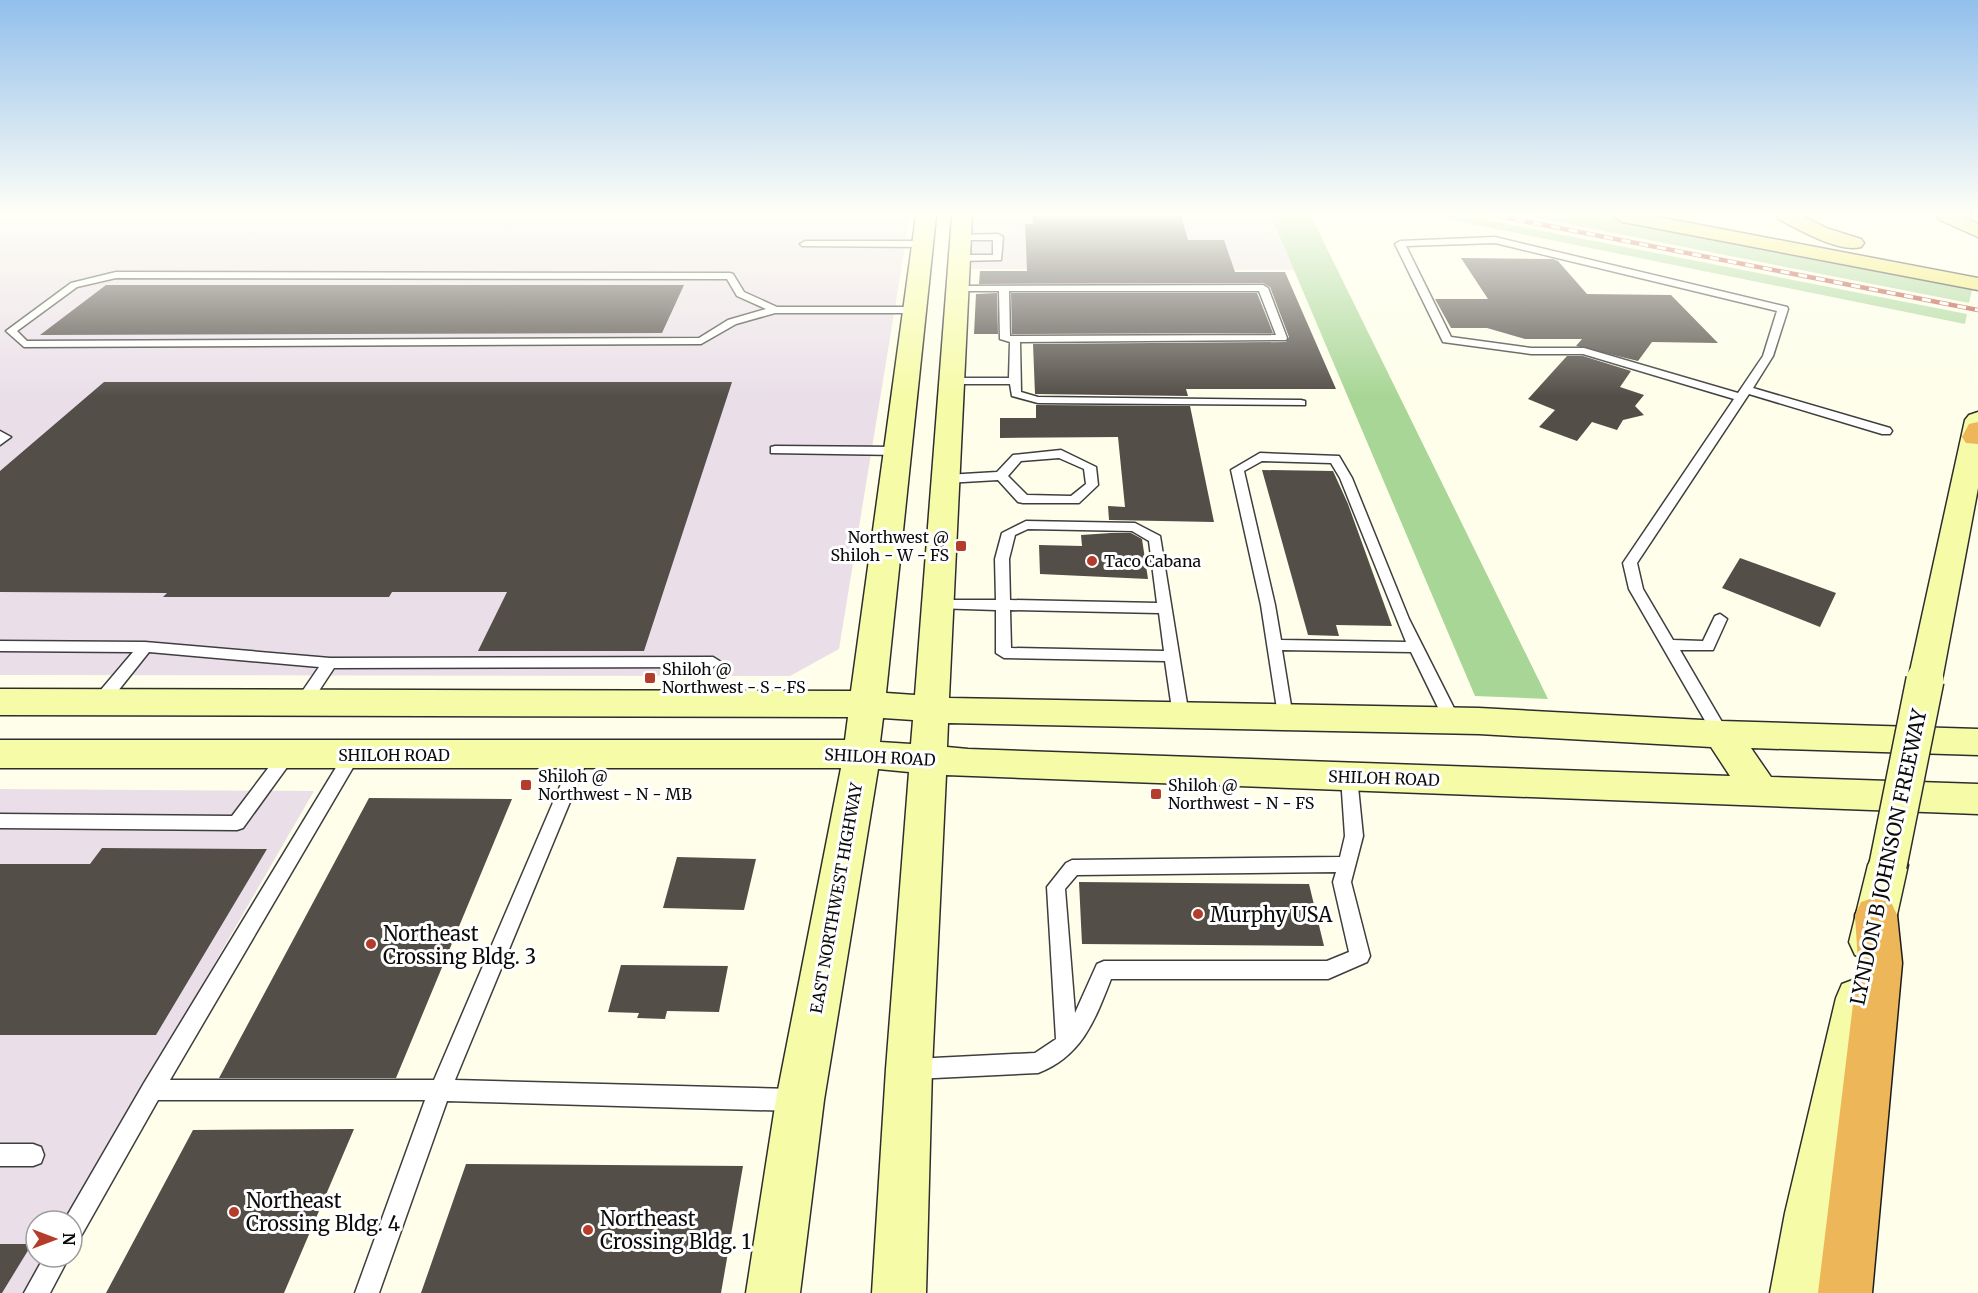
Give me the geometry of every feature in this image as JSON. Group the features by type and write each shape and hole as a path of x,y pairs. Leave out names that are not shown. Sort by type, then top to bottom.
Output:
{"highway":[{"path":"1845,1293 1880,963 1876,915"}],"main road":[{"name":"EAST NORTHWEST HIGHWAY","path":"773,1293 800,1100 856,795 865,704 899,451 919,276"},
{"path":"899,1293 909,1069 958,276"},
{"path":"1946,276 1978,284"},
{"path":"907,381 952,381"},
{"name":"LYNDON B JOHNSON FREEWAY","path":"1797,1293 1811,1213 1888,865 1977,429"},
{"path":"0,702 865,704 980,713 1452,720 1721,734 1978,742"},
{"path":"1721,734 1760,790"},
{"name":"SHILOH ROAD","path":"0,754 581,756 860,754 1349,777 1978,799"}],"lane":[{"path":"114,276 74,285 11,331 24,344 701,341 732,322 775,310 915,310"},
{"path":"730,276 740,294 775,310"},
{"path":"1416,276 1447,340 1531,351 1584,351 1886,431"},
{"path":"1652,276 1783,309 1768,356 1630,563 1636,589 1721,734"},
{"path":"957,288 1004,288 1263,288 1282,338 1005,339 1004,288"},
{"path":"1015,339 1016,394 1038,400 1301,403"},
{"path":"952,381 1015,381"},
{"path":"0,435 5,437 0,441"},
{"path":"775,450 899,451"},
{"path":"946,479 1001,476 1017,458 1061,454 1090,467 1092,485 1074,500 1023,499 1001,476"},
{"path":"1286,718 1268,605 1237,470 1260,457 1335,459 1346,478 1416,646 1452,720"},
{"path":"1172,656 1004,653 1002,559 1010,533 1026,525 1136,527 1155,539 1181,716"},
{"path":"939,605 1165,608"},
{"path":"1669,645 1708,646 1720,619"},
{"path":"1274,645 1416,646"},
{"path":"0,646 145,647 330,663 713,662"},
{"path":"100,702 145,647"},
{"path":"303,702 330,663"},
{"path":"0,821 237,823 287,755"},
{"path":"84,1209 152,1090 352,755"},
{"path":"368,1293 440,1090 581,756"},
{"path":"909,1069 1038,1063 1067,1044 1089,1009 1104,970 1328,970 1360,956 1342,882 1354,836 1349,777"},
{"path":"1067,1044 1056,887 1072,868 1346,864"},
{"path":"152,1090 440,1090 800,1100"},
{"path":"0,1155 33,1155"},
{"path":"36,1293 50,1269"}],"shaded area":[{"path":"0,276 900,276 839,649 790,676 0,675"},
{"path":"0,789 314,791 73,1209 24,1209 24,1269 38,1269 24,1293 0,1293"}],"green space":[{"path":"1297,276 1341,276 1548,699 1475,696"},
{"path":"1730,276 1775,276 1967,314 1965,324"},
{"path":"1834,276 1903,276 1972,290 1969,303"}],"building":[{"path":"980,276 1287,276 1336,389 1186,389 1188,396 1035,394 1033,344 1286,342 1289,337 1270,287 1263,283 979,284"},
{"path":"1473,276 1571,276 1587,294 1671,295 1718,343 1652,342 1638,361 1576,346 1582,339 1525,339 1487,328 1451,328 1435,299 1488,299"},
{"path":"106,285 684,285 662,333 40,335"},
{"path":"997,293 998,334 974,334 976,294"},
{"path":"1011,293 1257,293 1273,333 1012,334"},
{"path":"1567,356 1583,356 1631,371 1620,387 1644,395 1635,406 1644,415 1623,420 1617,430 1592,422 1577,441 1539,427 1555,410 1528,399"},
{"path":"104,382 732,382 644,651 478,651 507,592 392,592 389,597 163,597 167,593 0,592 0,471"},
{"path":"1036,405 1190,406 1214,522 1109,520 1108,506 1125,507 1118,437 1000,438 1000,418 1036,418"},
{"path":"1262,470 1333,471 1348,504 1392,626 1336,625 1339,636 1308,635"},
{"name":"Taco Cabana","path":"1131,533 1142,539 1148,579 1040,574 1039,545 1082,546 1081,535"},
{"path":"1740,558 1836,593 1820,627 1722,588"},
{"name":"Northeast Crossing Bldg. 3","path":"369,798 512,799 396,1078 219,1078"},
{"path":"102,848 267,849 156,1035 0,1035 0,864 90,864"},
{"path":"677,857 756,859 744,910 663,908"},
{"name":"Murphy USA","path":"1079,882 1309,884 1324,946 1082,944"},
{"path":"621,965 728,966 719,1012 667,1011 665,1019 637,1018 639,1013 608,1012"},
{"name":"Northeast Crossing Bldg. 4","path":"354,1129 284,1293 106,1293 193,1130"},
{"name":"Northeast Crossing Bldg. 1","path":"466,1164 743,1166 721,1293 421,1293"},
{"path":"0,1244 24,1244 24,1257 0,1293"}],"railway":[{"path":"1806,276 1978,310"}],"place":[{"name":"Northwest @ Shiloh - W - FS","path":"961,546"},
{"name":"Taco Cabana","path":"1092,561"},
{"name":"Shiloh @ Northwest - S - FS","path":"650,678"},
{"name":"Shiloh @ Northwest - N - MB","path":"526,785"},
{"name":"Shiloh @ Northwest - N - FS","path":"1156,794"},
{"name":"Murphy USA","path":"1198,914"},
{"name":"Northeast Crossing Bldg. 3","path":"371,944"},
{"name":"Northeast Crossing Bldg. 4","path":"234,1212"},
{"name":"Northeast Crossing Bldg. 1","path":"588,1230"}]}
